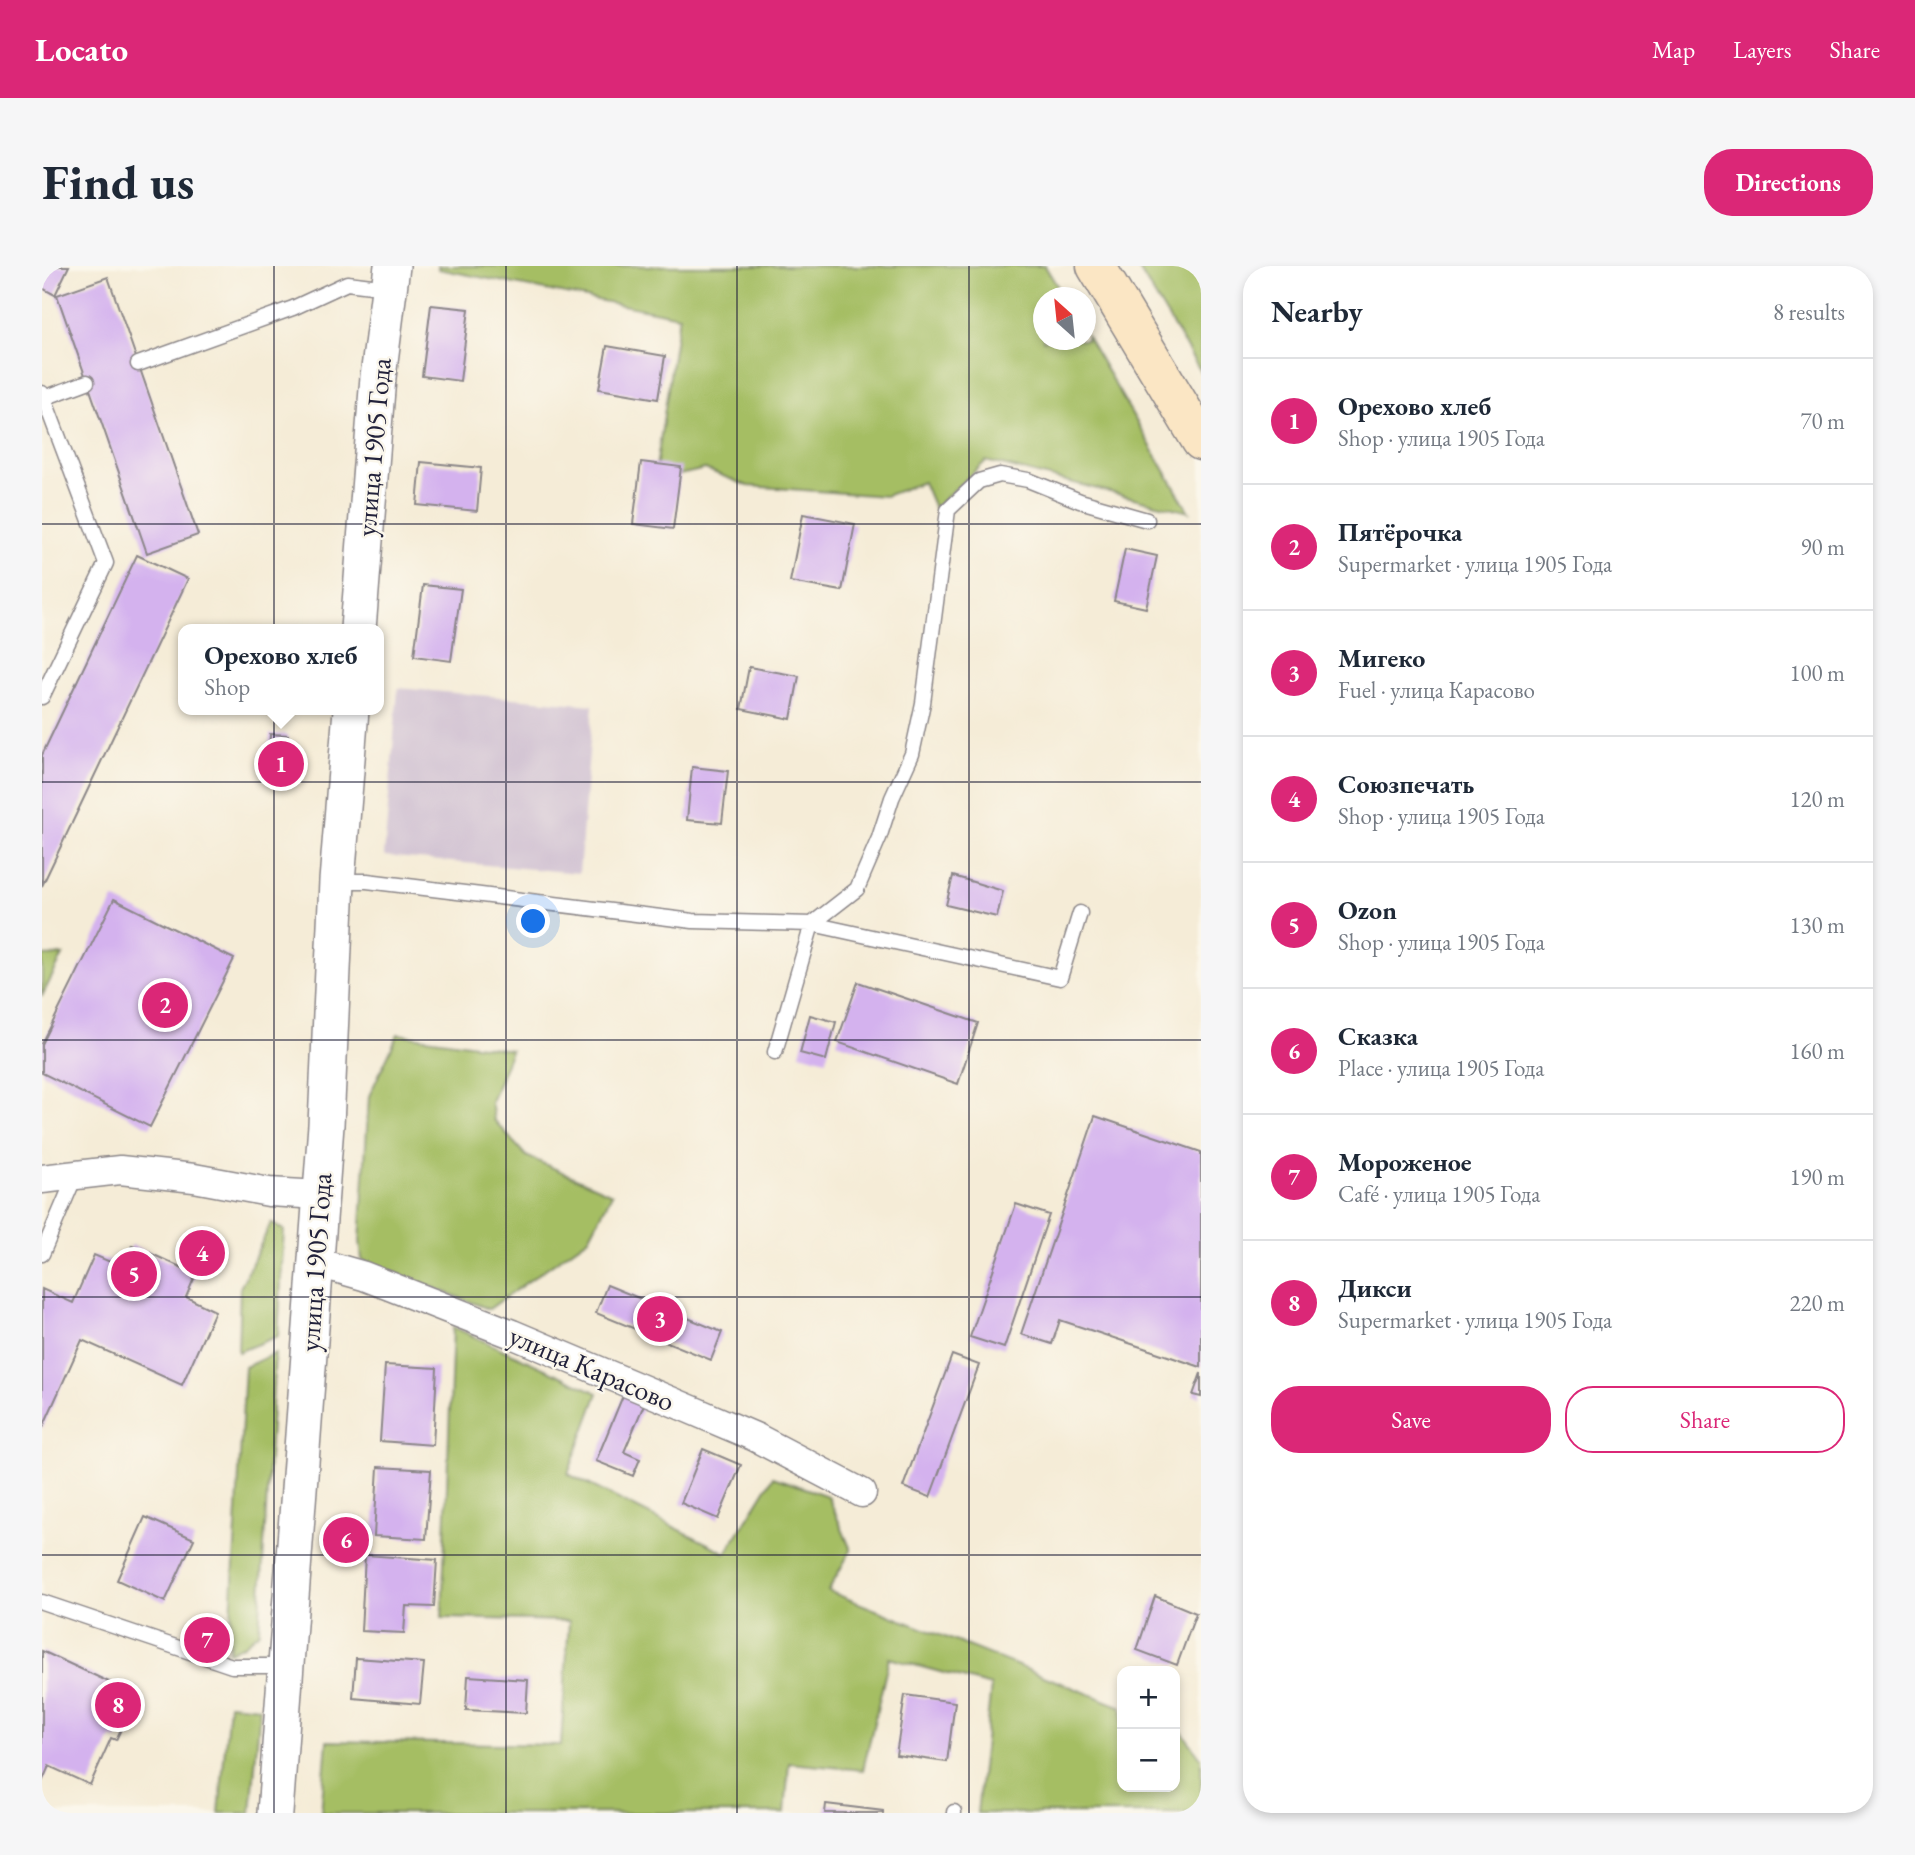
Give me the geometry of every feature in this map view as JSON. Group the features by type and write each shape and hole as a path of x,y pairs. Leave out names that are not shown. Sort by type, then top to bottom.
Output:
{"main road":[{"path":"1096,266 1201,441"}],"street":[{"name":"улица 1905 Года","path":"358,624 390,277"},
{"name":"улица 1905 Года","path":"275,1813 326,1125 337,881 351,715"},
{"path":"42,1179 120,1170 194,1178 269,1192 320,1195"},
{"name":"улица Карасово","path":"314,1262 365,1276 692,1410 755,1437 862,1493"}],"lane":[{"path":"138,364 293,308 347,283 390,277"},
{"path":"42,697 106,563 43,395 87,382"},
{"path":"775,1052 812,924 857,889 912,754 923,703 948,510 979,481 1000,475 1028,480 1080,501 1147,520"},
{"path":"337,881 367,881 693,922 812,924 1060,978 1080,913"},
{"path":"42,1254 76,1174"},
{"path":"42,1602 232,1666 286,1667"}],"shaded area":[{"path":"398,688 593,705 579,873 384,856"}],"green space":[{"path":"438,266 1045,266 1058,287 1033,287 1033,350 1095,350 1189,512 986,461 934,508 923,482 885,496 748,486 705,469 654,481 679,316 438,269"},
{"path":"1137,266 1201,266 1201,372"},
{"path":"63,955 42,996 42,956"},
{"path":"398,1034 511,1050 491,1102 494,1120 526,1156 612,1194 589,1238 489,1309 362,1260 360,1241 369,1096"},
{"path":"271,1223 284,1230 278,1336 238,1352 240,1288"},
{"path":"453,1327 598,1393 568,1474 726,1553 773,1477 828,1496 851,1550 828,1591 1117,1705 1117,1792 1180,1792 1180,1731 1182,1732 1201,1758 1201,1813 977,1813 991,1686 889,1658 863,1770 789,1763 785,1813 321,1813 327,1741 561,1745 569,1621 442,1618"},
{"path":"275,1353 259,1632 229,1652 245,1367"},
{"path":"229,1704 260,1707 251,1813 219,1813"}],"building":[{"path":"42,266 69,266 55,295 42,288"},
{"path":"108,277 198,535 147,553 57,295"},
{"path":"431,305 469,309 460,381 422,376"},
{"path":"607,346 665,356 658,399 599,389"},
{"path":"421,462 481,468 477,511 417,505"},
{"path":"641,462 681,467 673,529 633,524"},
{"path":"803,514 855,524 842,591 790,582"},
{"path":"1125,549 1157,556 1146,608 1114,601"},
{"path":"137,555 188,579 42,886 42,755"},
{"path":"423,585 461,589 451,661 414,656"},
{"path":"749,667 799,676 791,719 741,709"},
{"path":"270,734 288,735 286,778 268,777"},
{"path":"692,767 728,771 722,823 687,820"},
{"path":"953,876 1003,891 997,917 946,905"},
{"path":"114,899 234,959 150,1127 42,1073 42,1044"},
{"path":"858,982 978,1023 958,1084 837,1042"},
{"path":"810,1015 836,1022 826,1060 800,1053"},
{"path":"1095,1116 1201,1152 1201,1367 1060,1320 1052,1344 1021,1334"},
{"path":"1016,1204 1049,1215 1004,1348 970,1337"},
{"path":"199,1240 214,1246 205,1266 190,1260"},
{"path":"132,1245 196,1274 186,1297 215,1311 182,1385 82,1340 42,1429 42,1289 73,1303 94,1255 122,1267"},
{"path":"607,1285 722,1332 711,1360 596,1313"},
{"path":"952,1355 979,1365 930,1497 903,1487"},
{"path":"385,1365 437,1368 433,1445 380,1441"},
{"path":"1201,1373 1201,1397 1193,1395"},
{"path":"624,1393 645,1402 624,1452 640,1459 633,1476 596,1461"},
{"path":"703,1449 741,1465 718,1519 681,1503"},
{"path":"378,1467 431,1470 426,1539 374,1536"},
{"path":"145,1517 194,1539 165,1602 117,1580"},
{"path":"365,1555 437,1560 434,1607 406,1606 404,1633 361,1631"},
{"path":"1155,1596 1196,1613 1177,1665 1137,1650"},
{"path":"201,1631 215,1632 214,1649 200,1648"},
{"path":"42,1651 137,1695 116,1740 111,1738 90,1785 49,1766 42,1782"},
{"path":"356,1658 424,1663 420,1704 353,1698"},
{"path":"468,1676 528,1680 526,1713 466,1710"},
{"path":"905,1695 955,1702 947,1762 896,1755"},
{"path":"826,1804 883,1811 883,1813 825,1813"}],"place":[{"name":"Орехово хлеб","path":"281,764"},
{"name":"Пятёрочка","path":"165,1005"},
{"name":"Союзпечать","path":"202,1253"},
{"name":"Ozon","path":"134,1274"},
{"name":"Мигеко","path":"660,1319"},
{"name":"Сказка","path":"346,1540"},
{"name":"Мороженое","path":"207,1640"},
{"name":"Дикси","path":"118,1705"}]}
